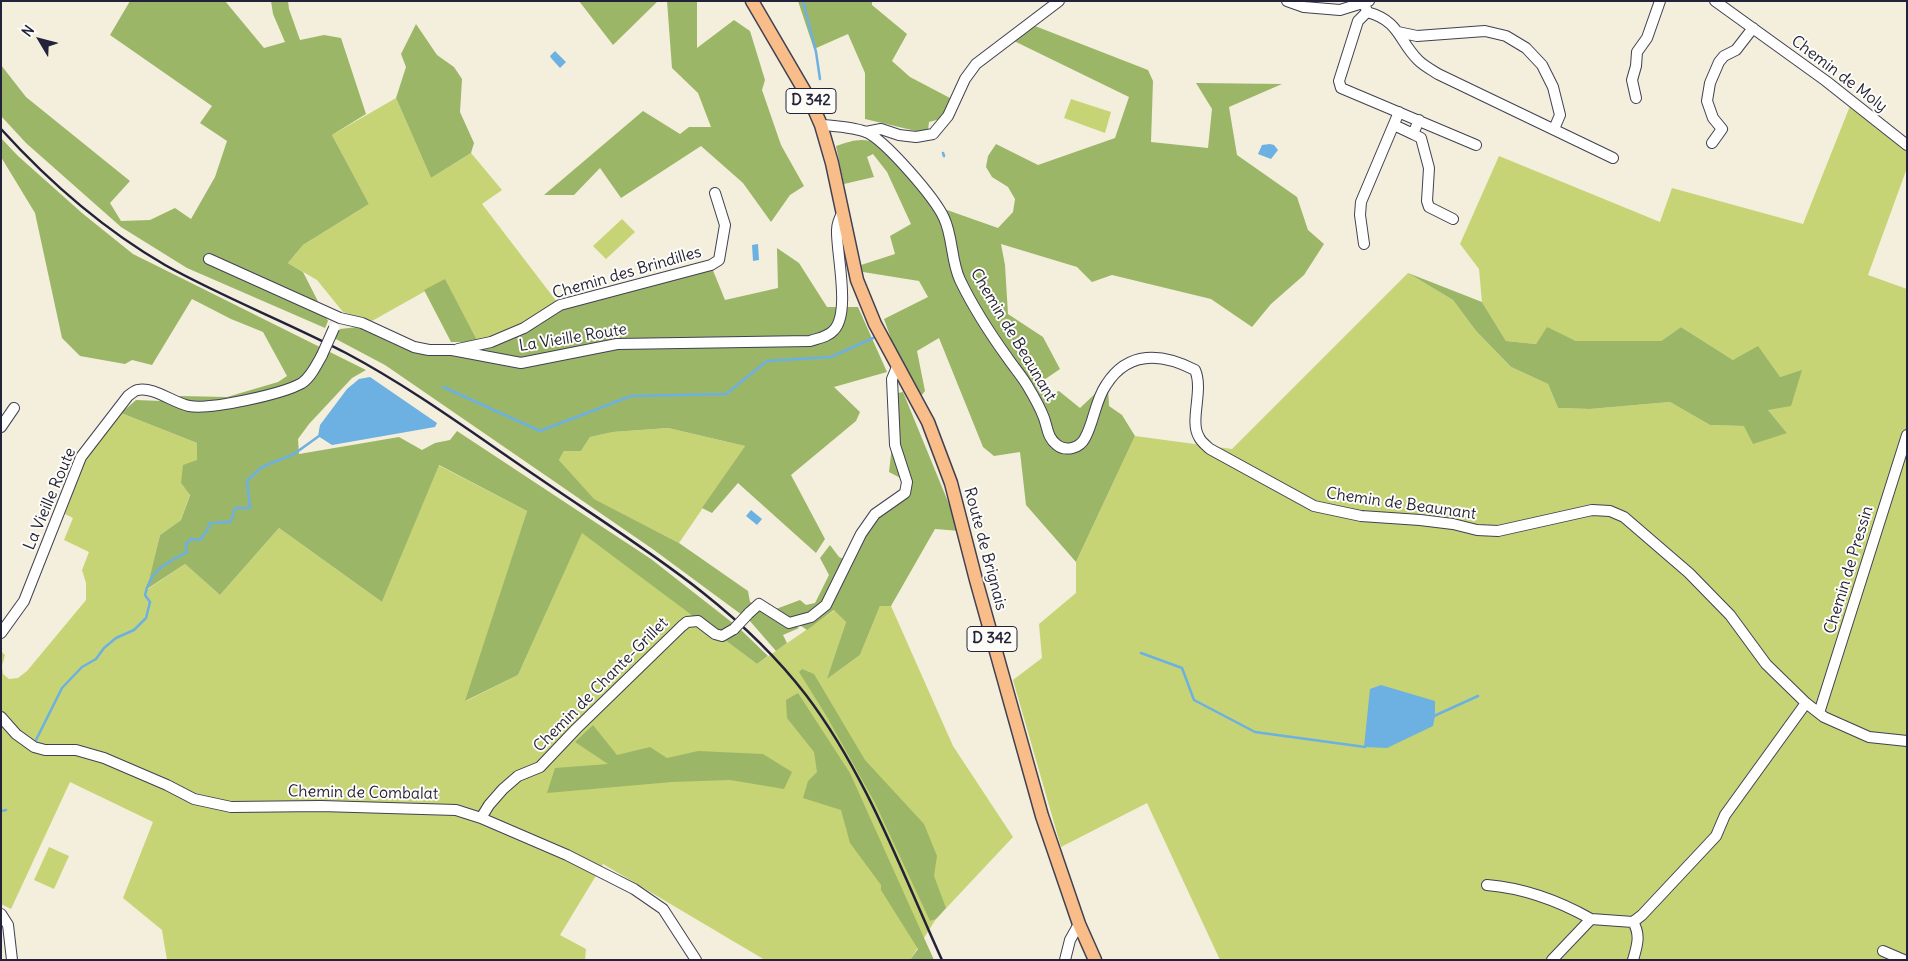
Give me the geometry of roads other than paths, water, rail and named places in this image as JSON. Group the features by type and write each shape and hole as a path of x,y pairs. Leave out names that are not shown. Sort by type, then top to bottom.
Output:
{"main road":[{"name":"D 342","path":"752,1 811,102 821,125 843,212"},
{"name":"Route de Brignais","path":"843,212 857,280 875,324 928,422 951,483 1042,816 1079,924 1095,960"}],"street":[{"path":"866,132 881,129 899,135 933,134 942,126 965,79 976,64 1059,1"},
{"path":"1287,1 1304,7 1331,10 1367,5"},
{"path":"1636,98 1632,80 1637,52 1647,38 1660,1"},
{"name":"Chemin de Moly","path":"1715,1 1826,81 1907,144"},
{"path":"1367,5 1392,24 1418,60 1438,74 1612,158"},
{"path":"1367,5 1358,21 1339,80 1341,88 1476,145"},
{"path":"1712,143 1722,129 1713,118 1707,100 1710,83 1719,62 1724,56 1736,50 1753,28"},
{"path":"1398,32 1417,36 1485,31 1506,36 1526,48 1542,65 1553,87 1560,115 1554,129"},
{"path":"1364,244 1360,215 1361,202 1399,112"},
{"path":"1414,134 1419,120"},
{"name":"Chemin de Beaunant","path":"821,125 866,132 882,142 894,153 937,205 945,219 959,277 992,336 1026,383 1044,419 1049,436 1058,446 1068,449 1078,446 1085,439 1105,385 1122,367 1134,359 1160,357 1195,370 1199,379 1196,424 1198,437 1210,449 1314,506 1361,516 1420,520 1453,524 1477,530 1498,531 1592,510 1610,511 1624,517 1647,535 1701,585 1730,615 1766,664 1806,703 1855,732 1869,737 1907,742"},
{"path":"1394,125 1421,138 1429,168 1427,201 1429,207 1453,219"},
{"name":"Chemin des Brindilles","path":"452,350 491,342 524,328 560,305 711,264 719,260 725,225 716,192"},
{"name":"La Vieille Route","path":"1,633 4,619 24,601 81,457 128,396 138,390 149,390 176,403 206,407 287,389 303,382 311,373 340,318 355,321 414,347 429,350 452,350 521,363 617,344 810,341 824,337 836,329 840,316 841,268 836,229 843,212"},
{"path":"209,260 340,318"},
{"name":"Chemin de Chante-Grillet","path":"481,818 503,789 518,776 540,767 576,729 687,622 698,621 715,634 722,636 734,629 759,604 789,622 811,617 826,605 861,534 875,514 904,493 907,482 895,445 892,379 897,367"},
{"path":"1,427 14,408"},
{"name":"Chemin de Pressin","path":"1820,713 1907,435"},
{"path":"1487,884 1512,887 1576,910 1591,919 1634,922 1716,836 1725,815 1806,703"},
{"name":"Chemin de Combalat","path":"1,717 16,734 34,747 45,750 76,750 104,758 167,785 194,799 231,807 321,806 456,810 481,818 567,855 634,889 663,909 696,960"},
{"path":"1,914 8,925 12,960"},
{"path":"1552,960 1591,919"},
{"path":"1633,960 1638,941 1638,929 1634,922"},
{"path":"1065,960 1070,940 1079,924"},
{"path":"1883,951 1904,960"}],"water":[{"path":"555,51 566,62 560,68 550,56"},
{"path":"1262,145 1274,145 1278,150 1271,159 1258,154"},
{"path":"758,244 759,260 753,261 752,245"},
{"path":"370,377 437,423 435,427 332,445 318,436 320,425 347,389 359,379"},
{"path":"751,510 762,519 757,525 746,516"},
{"path":"1381,685 1435,701 1433,726 1387,748 1364,747 1370,689"}],"waterway":[{"path":"803,1 816,52 820,79"},
{"path":"443,387 540,431 631,396 726,394 767,361 831,357 873,338"},
{"path":"36,740 62,688 82,667 96,659 104,648 116,638 134,630 146,618 150,602 145,595 147,586 155,573 187,552 186,544 191,539 200,540 208,529 209,524 231,521 235,508 250,508 247,481 262,467 294,454 319,436"},
{"path":"1141,653 1182,668 1194,700 1255,732 1365,747"},
{"path":"1434,716 1478,696"},
{"path":"1,811 6,810"}],"railway":[{"path":"1,129 78,204 142,251 210,288 346,353 395,381 645,550 680,575 747,630 778,661 806,695 847,757 897,857 942,960"}]}
